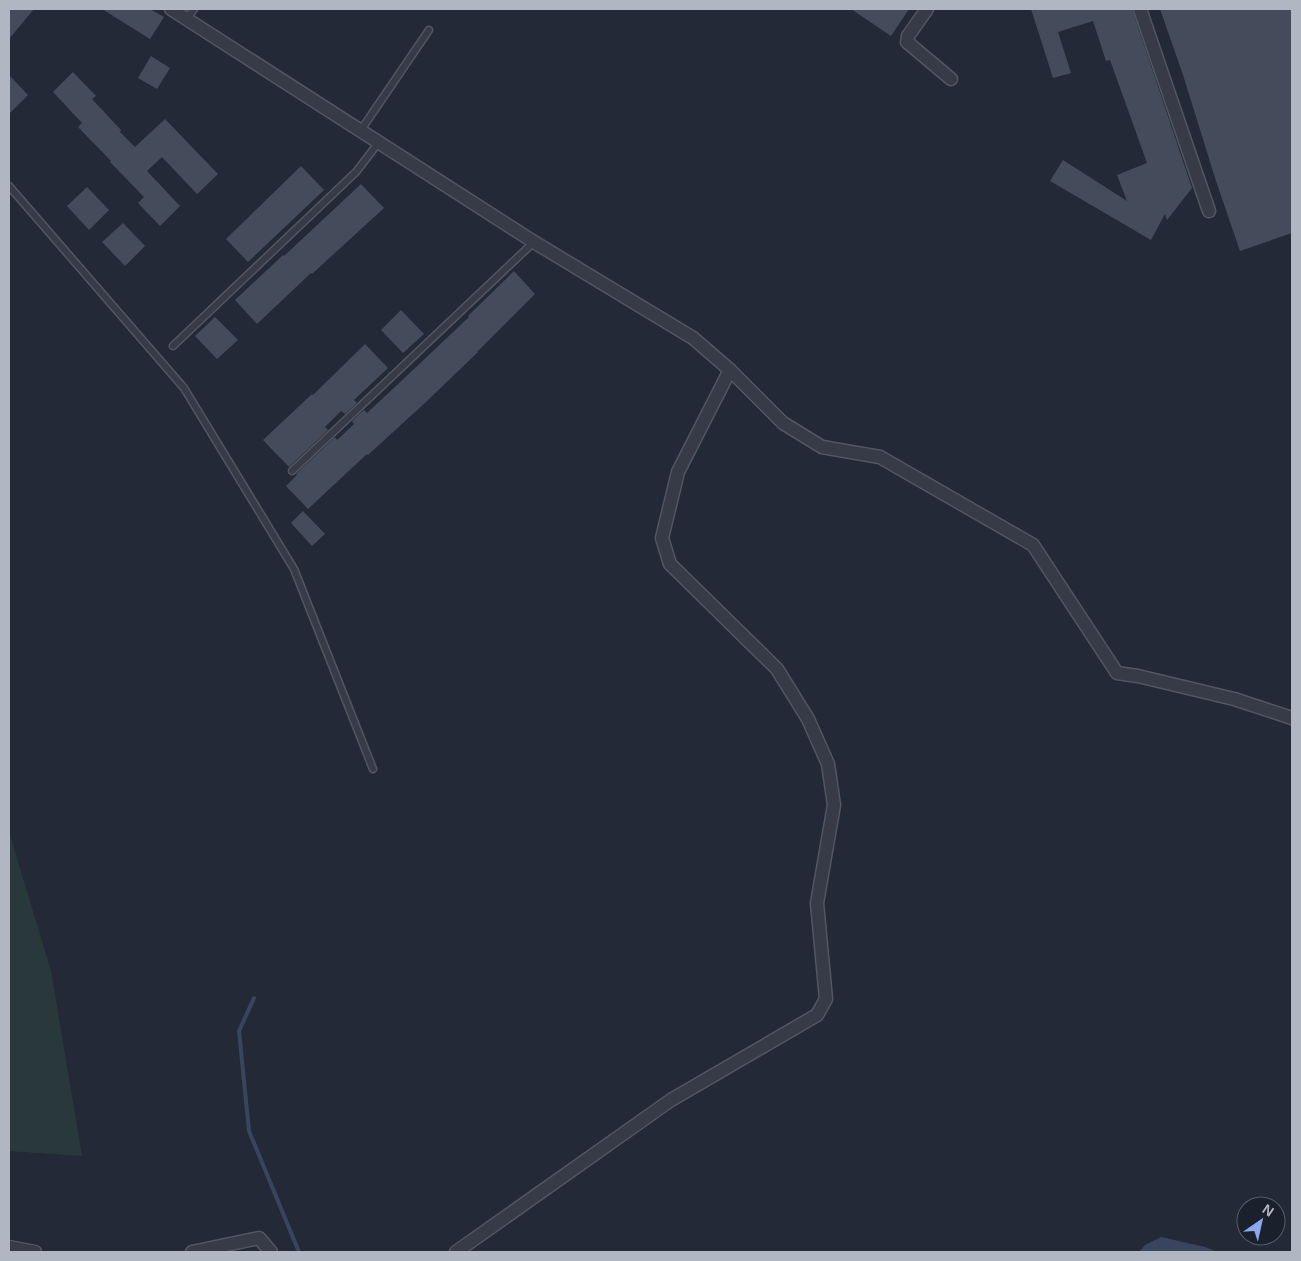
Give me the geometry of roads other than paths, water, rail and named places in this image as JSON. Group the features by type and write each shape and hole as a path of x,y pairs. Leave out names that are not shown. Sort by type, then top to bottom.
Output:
{"street":[{"path":"171,9 191,14 378,142 534,242 693,338 730,370 783,423 822,447 880,457 1033,545 1117,673 1138,676 1234,699 1292,718"},
{"path":"927,9 908,36 907,42 951,79"},
{"path":"1140,9 1208,211"},
{"path":"456,1252 671,1100 817,1015 826,999 816,902 834,805 828,764 808,719 777,668 670,564 662,538 678,472 730,370"},
{"path":"192,1252 259,1238 270,1252"},
{"path":"9,1247 35,1252"}],"lane":[{"path":"361,130 429,30"},
{"path":"173,346 356,172 378,142"},
{"path":"9,186 184,388 294,570 373,769"},
{"path":"292,471 534,242"}],"water":[{"path":"1161,1237 1205,1247 1218,1252 1139,1252 1145,1245"}],"waterway":[{"path":"254,998 239,1031 249,1131 299,1252"}]}
